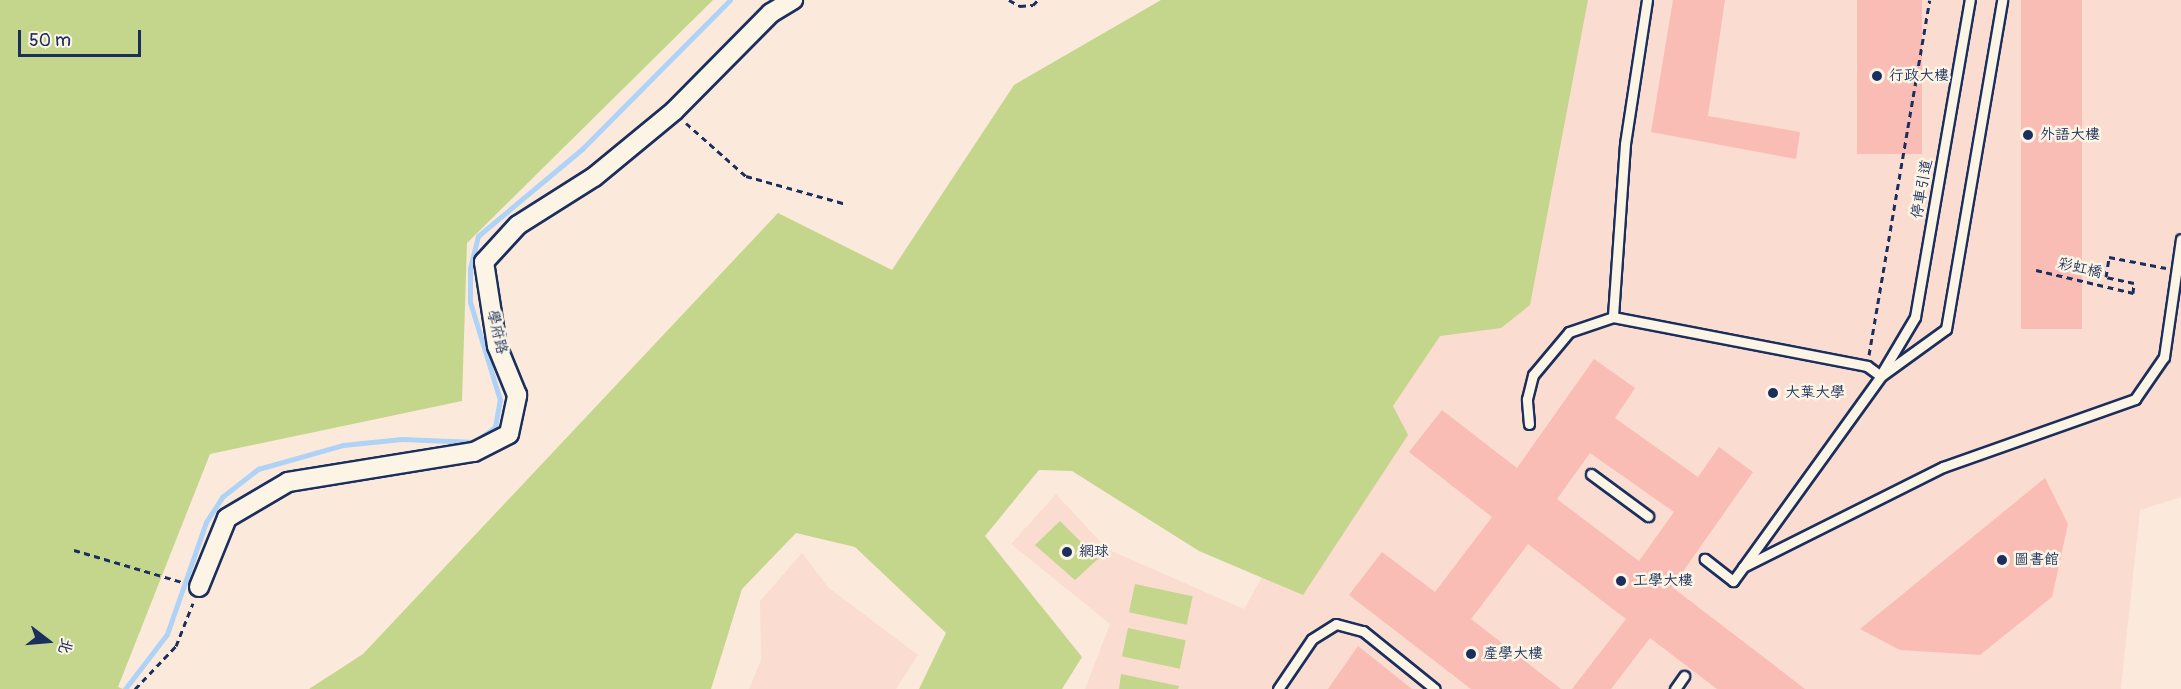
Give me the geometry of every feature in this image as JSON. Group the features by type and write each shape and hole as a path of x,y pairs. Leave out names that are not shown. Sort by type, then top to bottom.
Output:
{"street":[{"name":"學府路","path":"199,587 228,518 288,482 474,452 508,434 517,395 497,346 484,262 518,225 594,177 674,111 771,13 793,0"}],"lane":[{"path":"1613,317 1625,144 1647,0"},
{"name":"停車引道","path":"1881,376 1915,317 1970,0"},
{"path":"1705,560 1733,581 1881,376 1946,328 2002,0"},
{"path":"1741,568 1943,466 2135,399 2164,357 2181,239"},
{"path":"1529,424 1527,399 1533,375 1569,332 1613,317 1867,366 1881,376"},
{"path":"1591,474 1648,516"},
{"path":"1278,689 1312,639 1336,624 1363,631 1435,689"},
{"path":"1675,689 1683,676"}],"path":[{"path":"1009,0 1020,6 1033,5 1038,0"},
{"path":"1867,366 1930,0"},
{"path":"674,111 746,176 846,204"},
{"name":"彩虹橋","path":"2036,270 2133,293 2134,283 2106,277 2109,257 2175,270"},
{"path":"74,550 199,587 176,646 135,689"}],"shaded area":[{"name":"大葉大學","path":"1497,0 2181,0 2181,497 2140,510 2121,689 1085,689 1110,624 1011,544 1056,494 1107,549 1244,609 1423,293"},
{"path":"802,553 829,588 918,655 896,689 749,689 761,660 760,601"}],"green space":[{"path":"0,0 713,0 467,243 462,401 210,454 118,687 123,689 0,689"},
{"path":"1161,0 1588,0 1530,305 1501,328 1440,336 1393,406 1408,435 1303,595 1199,551 1072,471 1039,470 985,536 1082,657 1062,689 919,689 946,633 855,547 796,533 742,589 711,689 309,689 363,654 778,213 892,270 1014,85"},
{"name":"網球","path":"1060,521 1098,559 1075,580 1035,545"},
{"name":"網球","path":"1135,584 1193,596 1187,625 1129,612"},
{"path":"1128,628 1186,640 1180,669 1122,656"},
{"path":"1121,674 1179,686 1178,689 1119,689"}],"building":[{"path":"1673,0 1725,0 1708,116 1800,132 1796,159 1651,132"},
{"name":"行政大樓","path":"1857,0 1922,0 1922,154 1857,154"},
{"path":"2021,0 2082,0 2082,329 2021,329"},
{"path":"1594,359 1635,388 1615,418 1698,477 1719,447 1753,472 1672,587 1805,689 1717,689 1650,638 1611,689 1572,689 1626,619 1528,544 1471,619 1561,689 1471,689 1349,595 1382,552 1435,592 1492,517 1409,452 1442,410 1517,468","holes":["1590,453 1674,512 1639,561 1557,499"]},
{"name":"圖書館","path":"2045,478 2068,524 2052,597 1980,655 1900,650 1860,629"},
{"path":"1358,646 1412,689 1328,689"}],"waterway":[{"path":"125,689 167,634 206,522 222,497 258,469 343,445 402,439 475,442 495,427 500,400 470,302 470,268 478,236 582,149 730,0"}],"place":[{"name":"行政大樓","path":"1877,76"},
{"name":"外語大樓","path":"2028,135"},
{"name":"大葉大學","path":"1773,393"},
{"name":"網球","path":"1067,552"},
{"name":"圖書館","path":"2002,560"},
{"name":"工學大樓","path":"1621,581"},
{"name":"產學大樓","path":"1471,654"}]}
